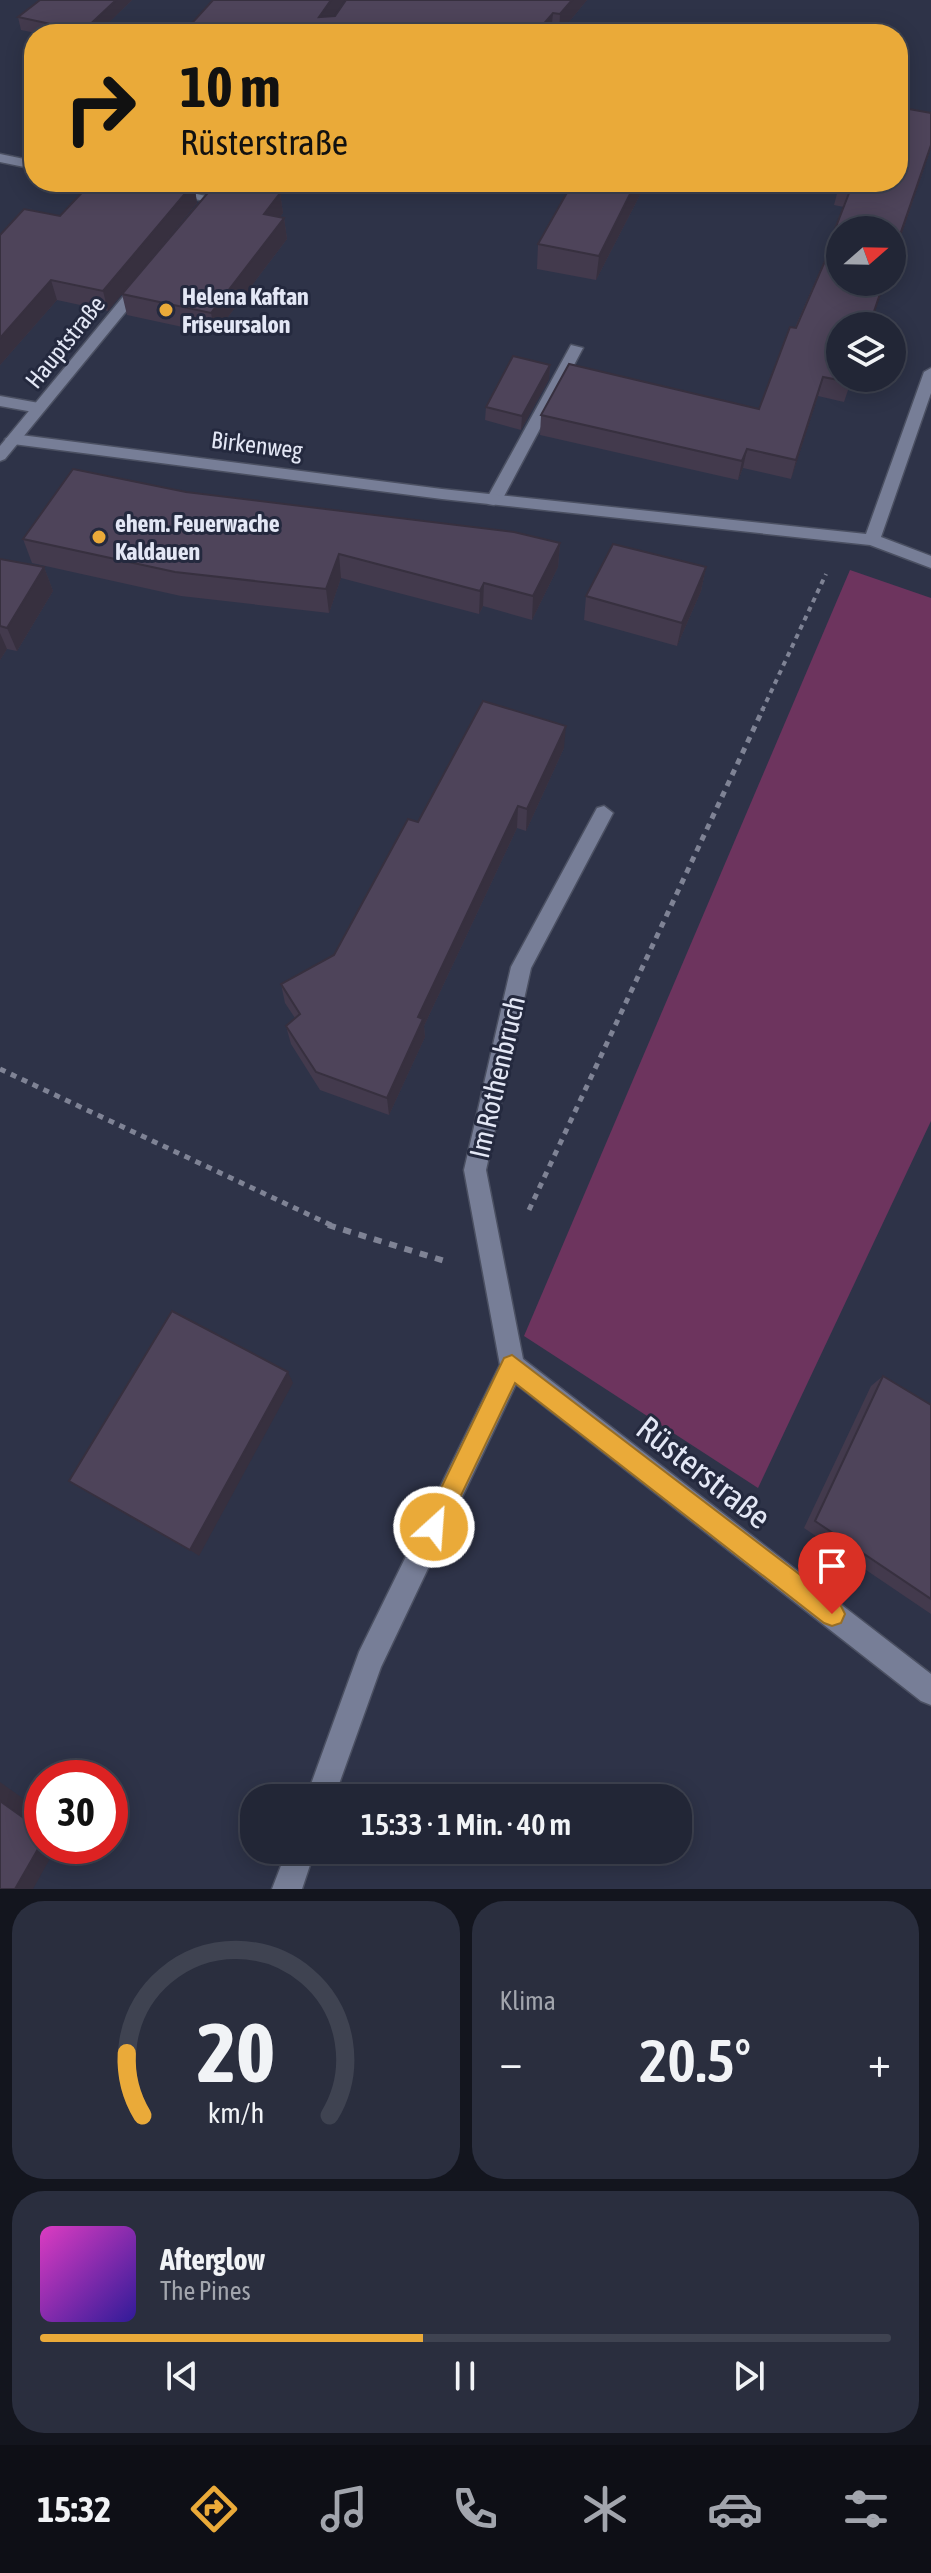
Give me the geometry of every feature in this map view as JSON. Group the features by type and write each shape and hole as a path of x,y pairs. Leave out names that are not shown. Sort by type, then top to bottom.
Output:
{"street":[{"path":"0,158 24,163"},
{"path":"176,192 213,199"},
{"path":"203,211 218,192"},
{"name":"Hauptstraße","path":"0,456 153,270"},
{"path":"494,500 576,348"},
{"path":"872,540 931,372"},
{"path":"0,401 39,408"},
{"name":"Birkenweg","path":"13,439 494,500 872,540 931,562"},
{"name":"Im Rothenbruch","path":"512,1366 475,1170 521,967 604,813"},
{"path":"325,1784 369,1662 512,1366"},
{"name":"Rüsterstraße","path":"512,1366 931,1691"},
{"path":"287,1889 296,1864"}],"path":[{"path":"0,1069 320,1222 497,1278 843,537"}],"shaded area":[{"path":"850,570 931,598 931,1121 758,1488 524,1336"}],"building":[{"path":"40,0 116,0 90,24 50,24 18,17"},
{"path":"213,0 331,0 319,17 335,16 346,0 572,0 560,14 553,13 544,24 191,24"},
{"path":"908,109 931,113 931,145 906,217 840,216 849,192 908,192"},
{"path":"83,192 186,192 103,291 51,280 0,338 0,235 24,209 60,216"},
{"path":"209,192 280,193 264,214 284,218 211,313 122,294"},
{"path":"567,192 631,192 599,256 538,244"},
{"path":"826,259 826,296 879,296 874,312 826,312 826,378 823,377 796,460 747,449 742,461 541,415 569,364 759,409 790,327 796,328"},
{"path":"513,356 550,365 522,416 486,407"},
{"path":"73,469 186,492 514,532 560,543 533,596 484,583 480,591 339,554 326,589 175,572 23,539"},
{"path":"613,544 706,567 682,623 586,596"},
{"path":"0,559 44,567 7,628 0,626"},
{"path":"483,701 566,726 527,809 518,806 418,1017 423,1019 387,1098 316,1072 286,1026 300,1014 281,984 334,955 408,819 418,822"},
{"path":"172,1311 288,1372 190,1550 69,1481"},
{"path":"883,1376 931,1405 931,1599 815,1521"},
{"path":"0,1801 24,1818 24,1864 29,1864 15,1889 0,1889"}],"place":[{"name":"Helena Kaftan Friseursalon","path":"166,310"},
{"name":"ehem. Feuerwache Kaldauen","path":"99,537"}],"route":[{"path":"434,1527 512,1366 832,1614"}]}
